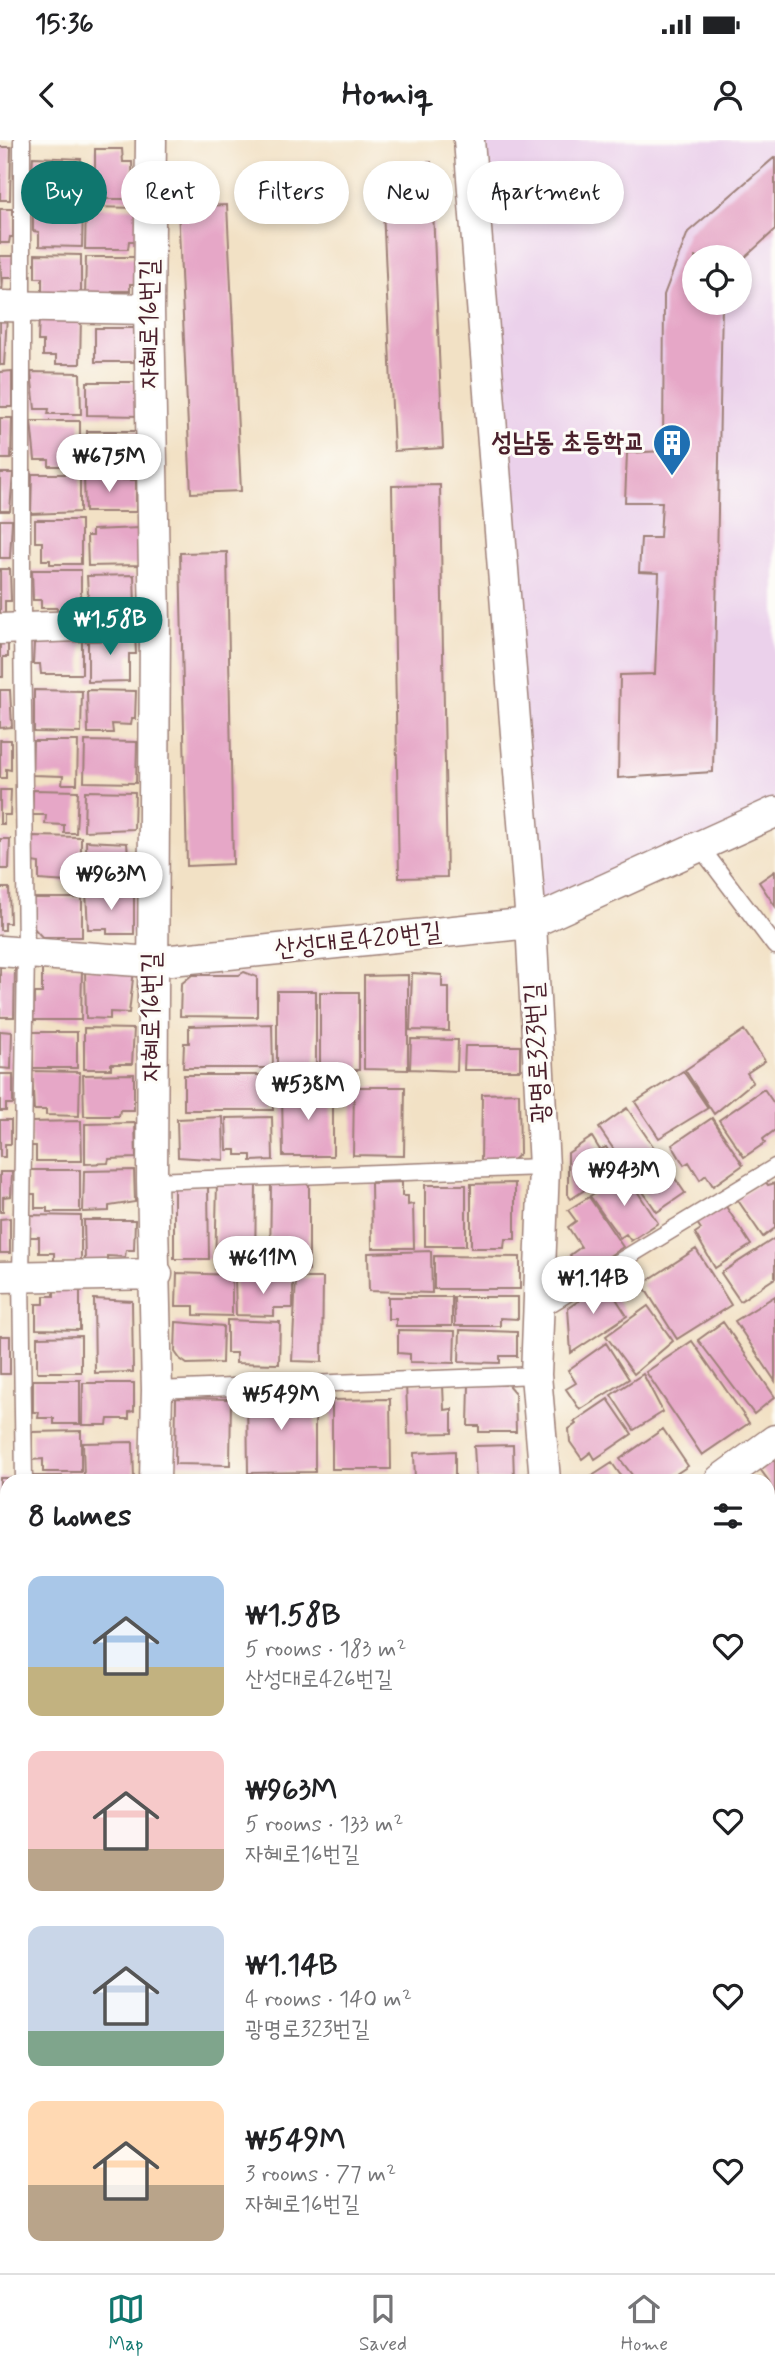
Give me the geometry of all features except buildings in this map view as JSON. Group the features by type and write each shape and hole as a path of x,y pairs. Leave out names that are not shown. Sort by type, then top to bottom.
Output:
{"street":[{"name":"자혜로16번길","path":"151,140 149,309 155,623 152,1181 156,1274 155,1474"},
{"name":"광명로323번길","path":"469,140 531,923 544,1167 536,1375 544,1474"},
{"path":"12,305 149,309"},
{"path":"11,630 155,623"},
{"name":"산성대로420번길","path":"13,951 152,962 531,923 701,848 775,812"},
{"path":"10,1278 156,1274"},
{"path":"728,1474 775,1440"}],"lane":[{"path":"22,140 12,305 13,951 10,1278 24,1474"},
{"path":"701,848 775,946"},
{"path":"152,1181 544,1167"},
{"path":"540,1310 775,1167"},
{"path":"157,1390 536,1375"}],"shaded area":[{"path":"469,140 775,140 775,817 531,923 476,224 624,224 624,161 471,161"}],"place":[{"name":"성남동 초등학교","path":"672,477"}]}
